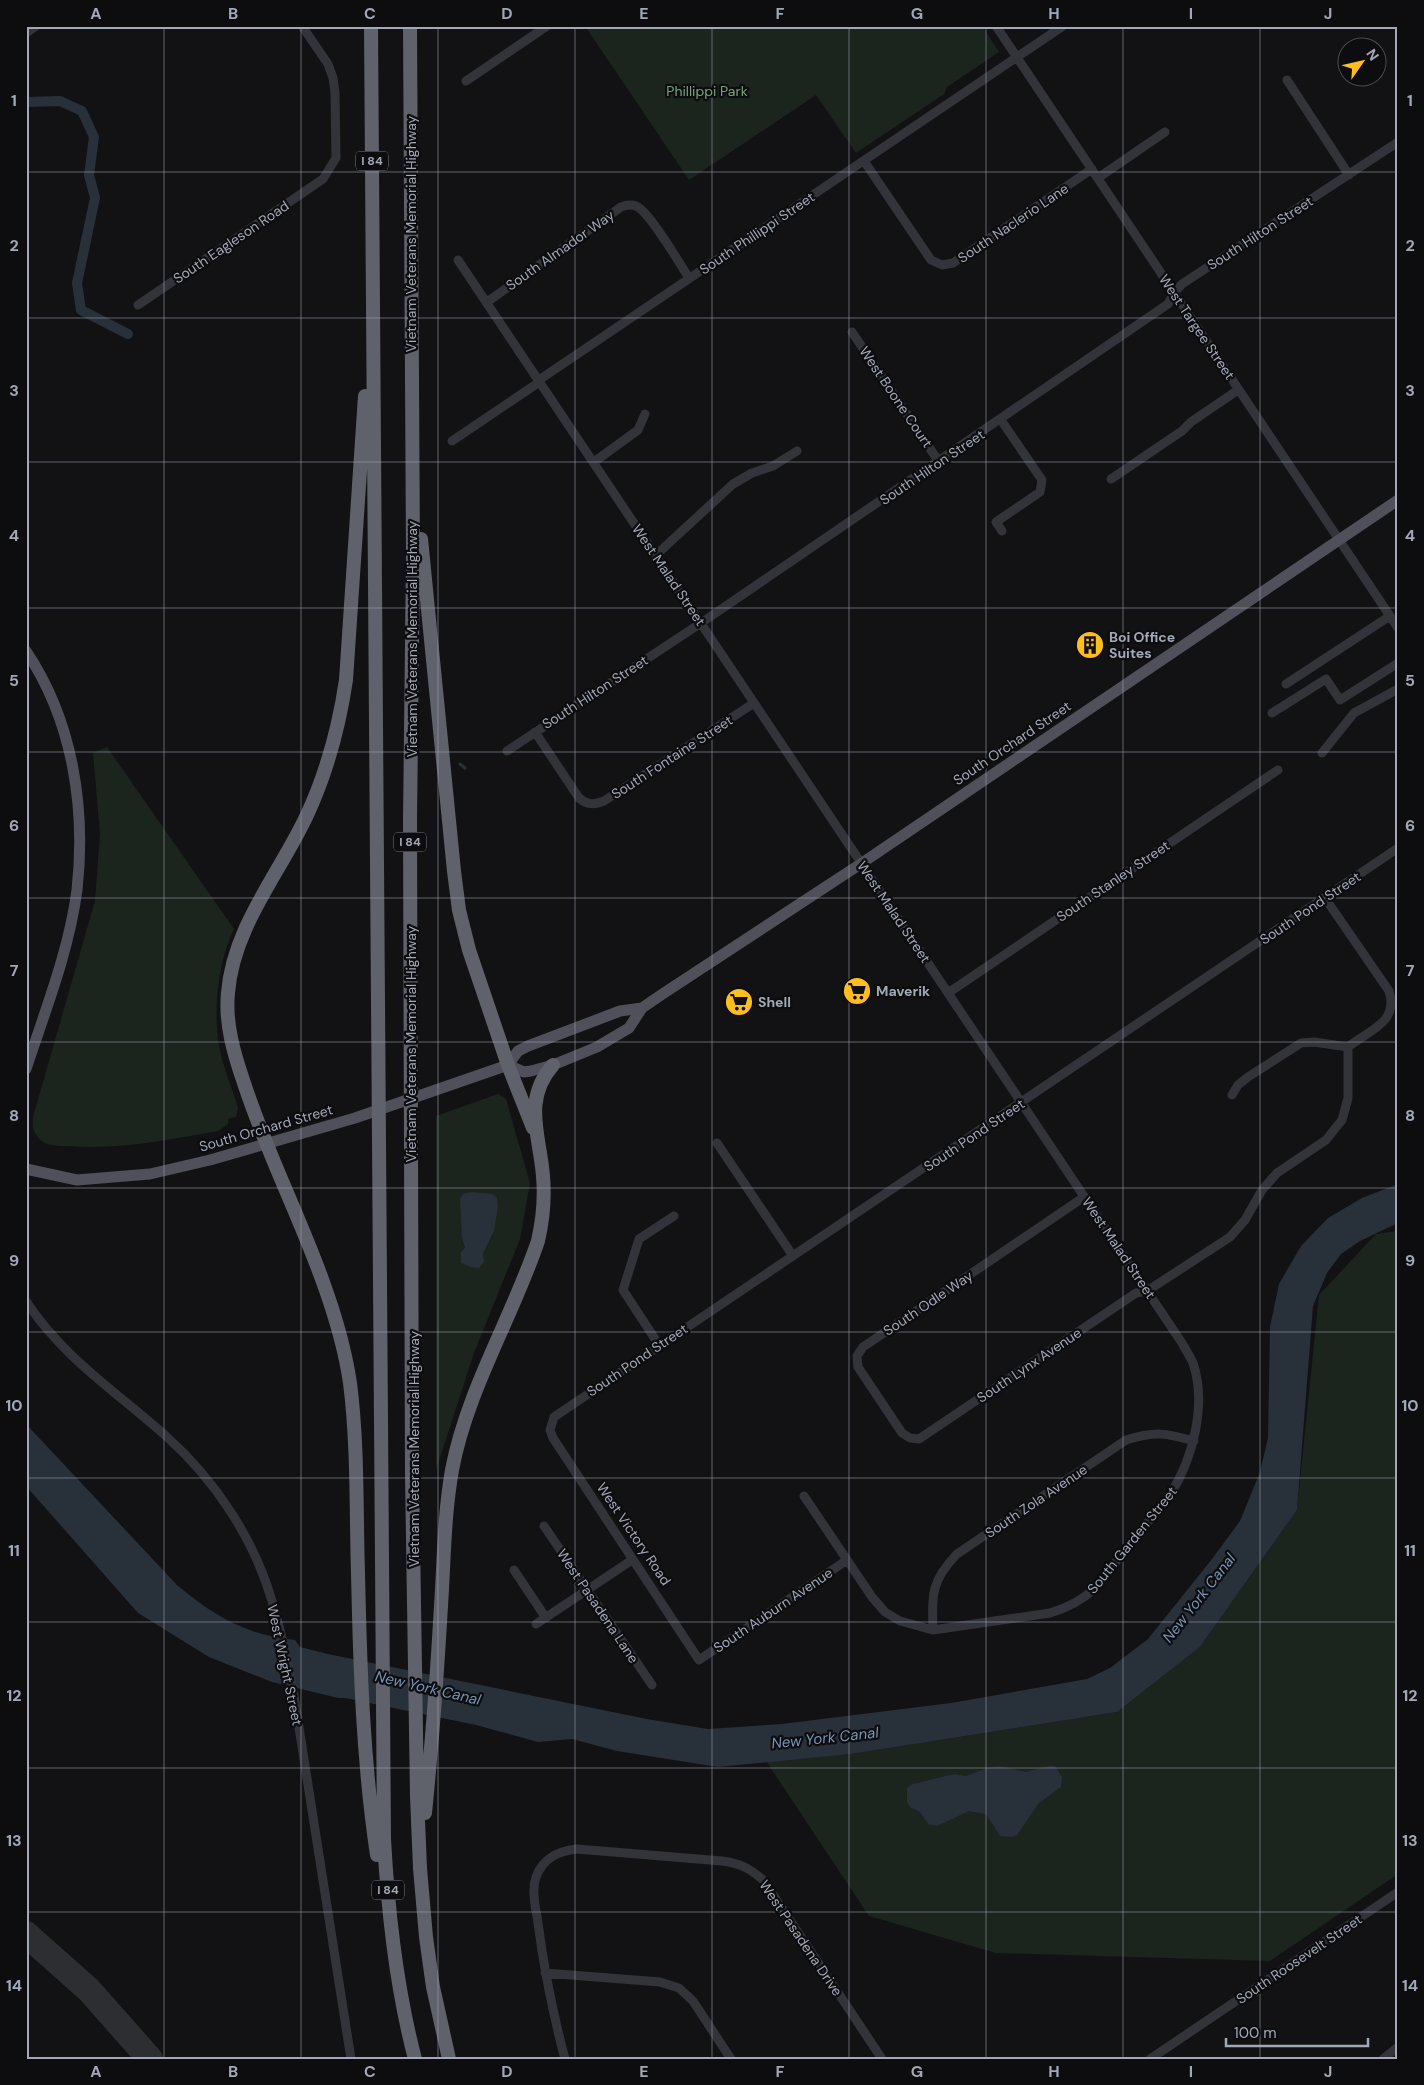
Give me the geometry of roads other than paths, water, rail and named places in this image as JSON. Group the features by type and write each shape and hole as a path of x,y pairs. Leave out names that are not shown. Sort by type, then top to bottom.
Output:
{"highway":[{"name":"I 84","path":"372,26 372,296 378,820 380,1471 385,1855 397,1972 415,2059"},
{"name":"Vietnam Veterans Memorial Highway","path":"410,26 413,565 410,821 412,1474 420,1868 426,1937 433,1987 449,2059"},
{"path":"372,296 346,680 340,717 320,787 306,818 242,934 233,961 227,1014 231,1039 254,1116 322,1279 339,1328 350,1382 355,1472 362,1715 376,1846 397,1972"},
{"path":"412,448 458,900 469,950 508,1065 536,1135"},
{"path":"420,1868 434,1727 447,1509 454,1461 474,1396 532,1259 542,1220 543,1176 536,1135 536,1104 539,1087 553,1065"}],"main road":[{"name":"South Orchard Street","path":"508,1065 524,1072 553,1065 597,1047 629,1028 642,1008 862,864 1398,500"},
{"path":"26,651 56,707 67,739 78,802 80,834 76,891 65,948 26,1069"},
{"name":"South Orchard Street","path":"26,1169 77,1180 150,1174 210,1160 355,1118 508,1065 518,1051 528,1046 620,1011 642,1008"}],"street":[{"path":"26,33 36,26"},
{"name":"South Eagleson Road","path":"138,305 323,179 336,158 333,78 328,64 302,26"},
{"path":"466,81 547,26"},
{"name":"West Targee Street","path":"996,26 1398,628"},
{"name":"South Phillippi Street","path":"452,441 689,278 1063,26"},
{"path":"1288,80 1349,175"},
{"path":"1098,178 1164,132"},
{"name":"South Hilton Street","path":"507,751 701,623 1001,420 1168,304 1182,284 1398,142"},
{"name":"South Naclerio Lane","path":"864,160 931,260 942,265 953,263 1092,170"},
{"name":"South Almador Way","path":"487,302 621,207 628,205 635,205 646,215 689,278"},
{"name":"West Malad Street","path":"458,260 1147,1291 1192,1362"},
{"name":"West Boone Court","path":"852,332 939,462"},
{"path":"1112,479 1238,390"},
{"path":"594,462 638,430 646,414"},
{"path":"1001,420 1042,480 1040,492 996,522 1002,530"},
{"path":"656,555 733,484 752,473 773,466 797,451"},
{"path":"1286,684 1390,616"},
{"path":"1272,713 1326,679 1340,700 1398,663"},
{"path":"1322,753 1354,713 1398,689"},
{"name":"South Fontaine Street","path":"535,732 579,798 584,803 598,803 612,796 754,703"},
{"name":"South Stanley Street","path":"948,993 1278,770"},
{"name":"South Pond Street","path":"552,1422 559,1412 1022,1104 1398,848"},
{"path":"1232,1095 1238,1085 1248,1076 1301,1043 1314,1042 1348,1047 1383,1022 1392,1009 1388,991 1325,898"},
{"name":"South Lynx Avenue","path":"910,1438 919,1439 1136,1293 1147,1291 1230,1237 1245,1220 1262,1190 1277,1173 1326,1140 1342,1120 1348,1098 1348,1047"},
{"path":"717,1143 793,1256"},
{"name":"South Odle Way","path":"910,1438 902,1434 858,1368 857,1356 863,1347 1084,1197"},
{"path":"660,1345 623,1290 639,1239 674,1216"},
{"name":"West Wright Street","path":"26,1301 40,1323 58,1343 169,1439 197,1468 221,1497 241,1528 258,1564 272,1599 293,1689 350,2059"},
{"name":"South Garden Street","path":"804,1496 872,1597 885,1612 900,1622 933,1630 1050,1613 1062,1609 1084,1598 1094,1589 1170,1495 1186,1465 1194,1441 1197,1382 1192,1362"},
{"name":"West Victory Road","path":"552,1422 550,1430 553,1438 699,1660"},
{"name":"South Zola Avenue","path":"933,1630 932,1596 938,1578 946,1565 957,1554 1126,1440 1143,1434 1166,1433 1194,1441"},
{"name":"West Pasadena Lane","path":"544,1526 652,1685"},
{"path":"536,1624 632,1560"},
{"name":"South Auburn Avenue","path":"699,1660 846,1560"},
{"path":"514,1570 546,1618"},
{"name":"West Pasadena Drive","path":"545,1973 534,1894 536,1878 546,1861 560,1851 577,1849 737,1863 751,1869 764,1881 882,2059"},
{"name":"South Roosevelt Street","path":"1150,2059 1398,1892"},
{"path":"565,2059 553,2016 545,1973 660,1982 679,1988 693,2001 731,2059"},
{"path":"1383,2059 1398,2047"}],"water":[{"name":"New York Canal","path":"1398,1184 1398,1223 1360,1241 1341,1254 1327,1273 1313,1306 1297,1510 1200,1647 1117,1712 851,1754 718,1767 617,1751 572,1739 538,1742 476,1725 338,1698 272,1682 209,1657 138,1613 26,1486 26,1424 177,1585 218,1615 246,1629 261,1634 295,1640 300,1647 328,1654 647,1719 708,1729 782,1724 951,1703 1087,1679 1110,1668 1148,1639 1240,1521 1260,1472 1268,1438 1270,1327 1279,1284 1301,1246 1328,1218 1362,1198"},
{"path":"471,1192 492,1194 497,1198 498,1206 494,1231 483,1254 484,1262 479,1268 461,1263 461,1252 465,1248 462,1237 460,1199 463,1194"},
{"path":"999,1766 1026,1772 1055,1766 1062,1777 1061,1787 1038,1804 1017,1835 1012,1837 1000,1836 986,1814 969,1811 937,1826 928,1824 921,1814 911,1808 907,1802 907,1788 913,1784 954,1774 966,1776 990,1767"}],"waterway":[{"path":"26,102 60,101 82,111 94,137 89,175 95,198 77,283 81,310 128,334"},
{"path":"460,764 465,768"}],"place":[{"name":"Boi Office Suites","path":"1090,645"},
{"name":"Maverik","path":"857,991"},
{"name":"Shell","path":"739,1002"}],"park label":[{"name":"Phillippi Park","path":"707,91"}]}
